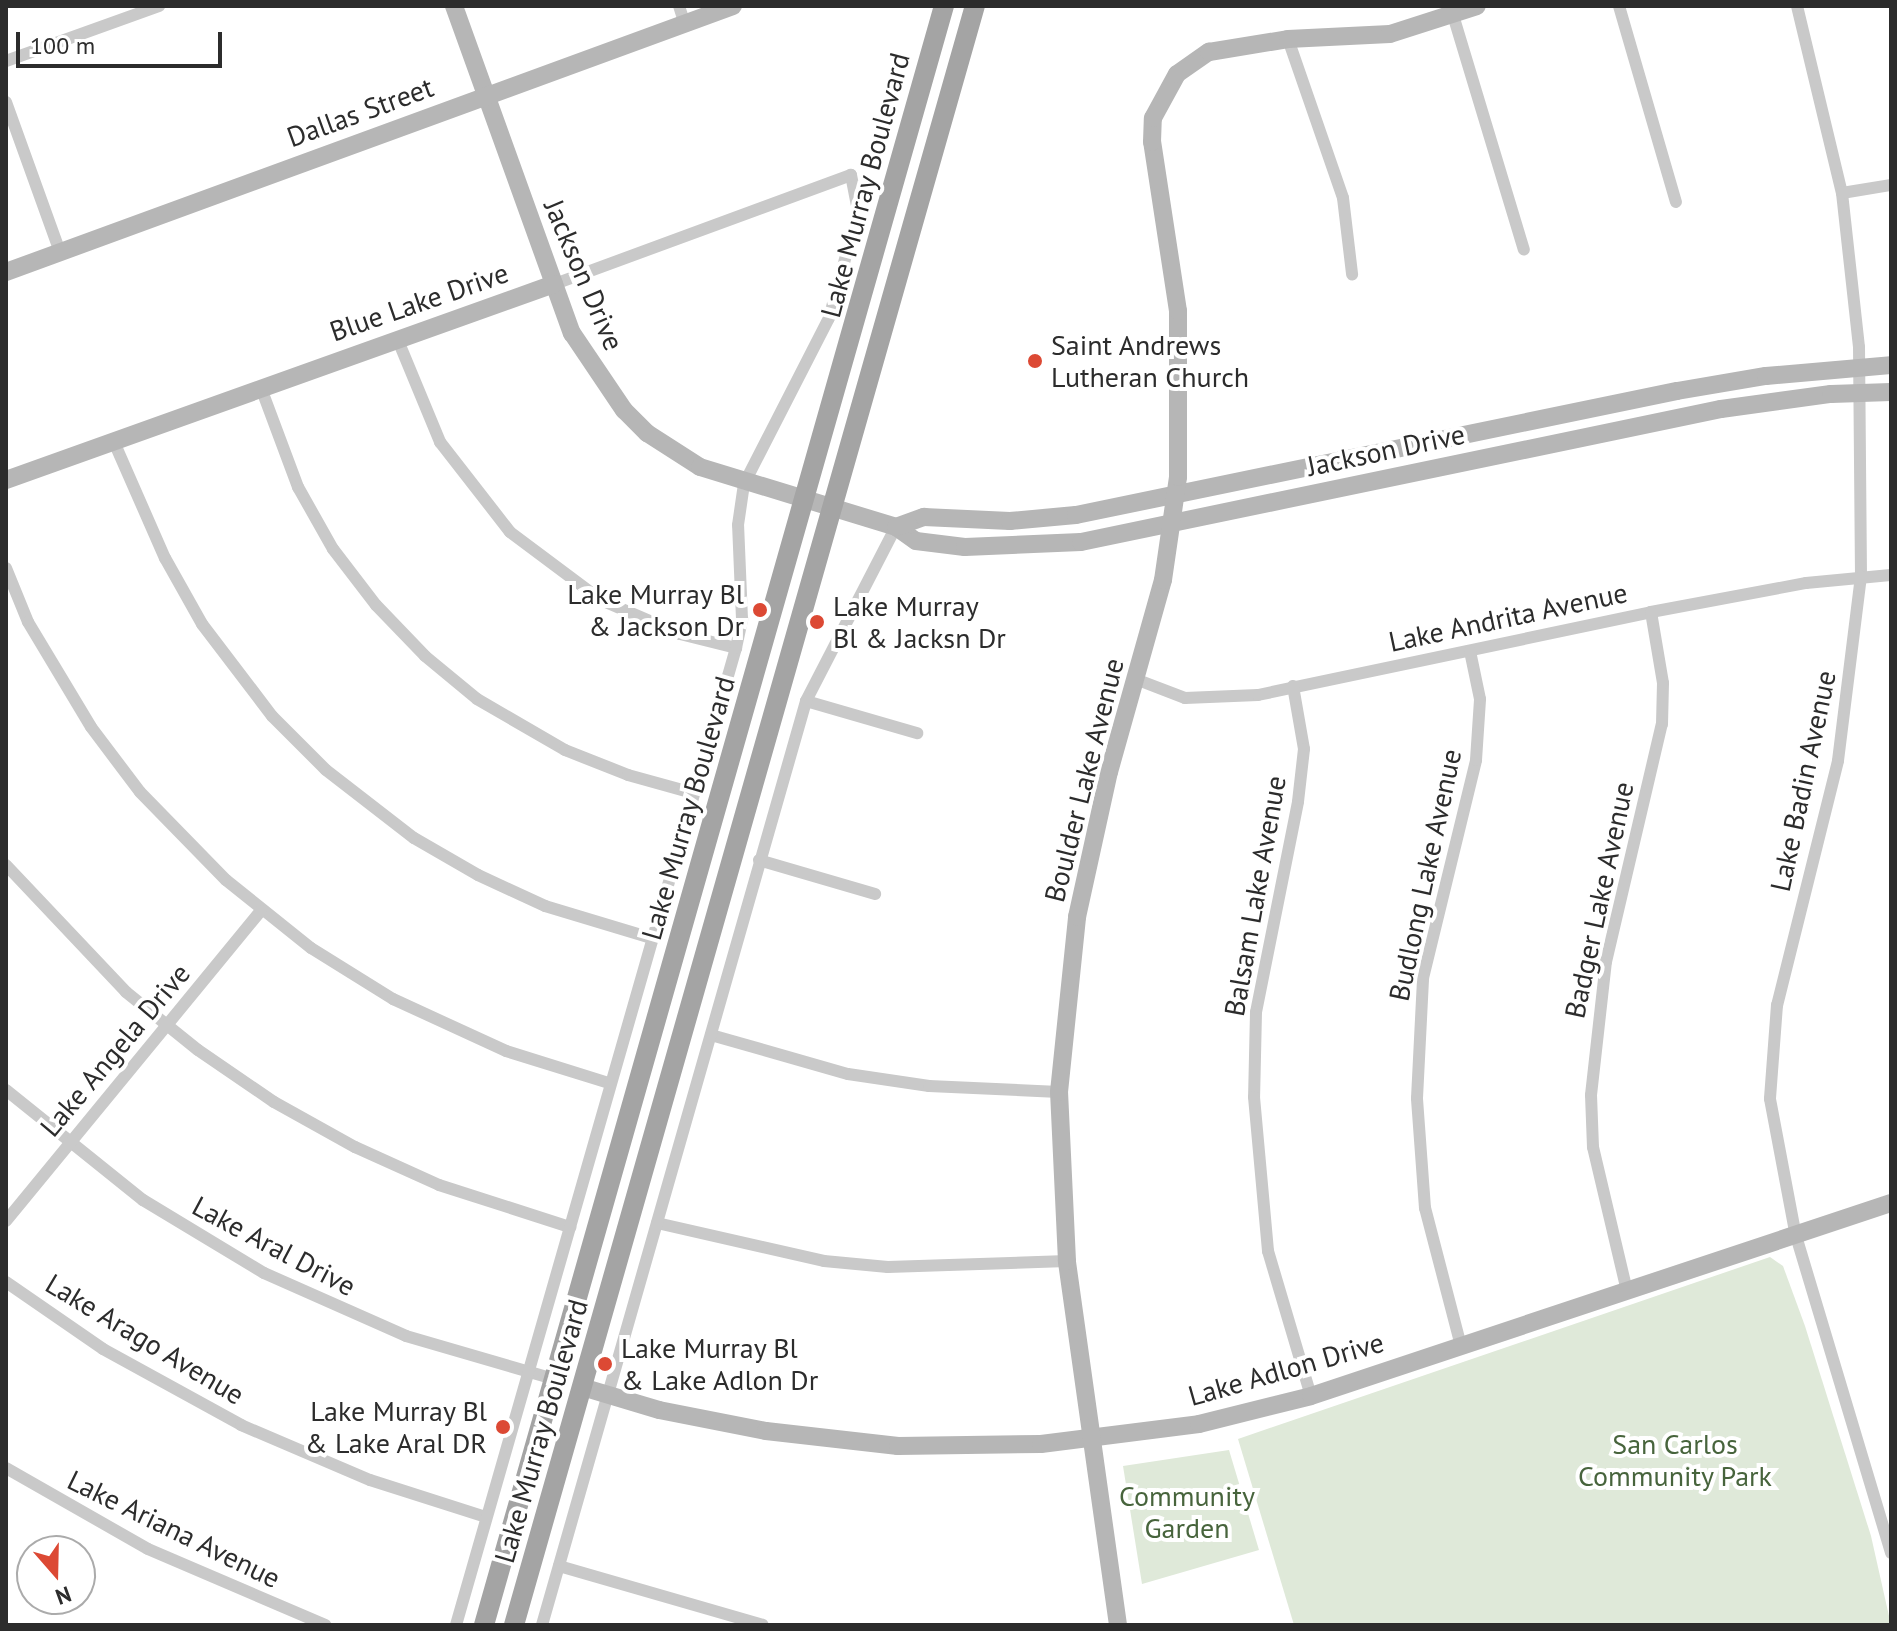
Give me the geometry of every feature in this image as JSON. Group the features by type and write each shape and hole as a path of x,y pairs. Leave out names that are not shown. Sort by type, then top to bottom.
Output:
{"main road":[{"name":"Lake Murray Boulevard","path":"484,1625 944,6"},
{"name":"Lake Murray Boulevard","path":"514,1625 975,6"},
{"path":"566,1336 582,1387"},
{"path":"554,1379 570,1427"}],"street":[{"path":"6,61 159,6"},
{"name":"Jackson Drive","path":"454,6 554,284 585,356 624,410 674,452 744,484 896,527 916,541 965,547 1081,542 1721,409 1861,392 1891,392"},
{"name":"Dallas Street","path":"6,272 487,96 682,15 733,6"},
{"path":"1352,274 1343,198 1288,39 1390,34 1477,6"},
{"path":"1619,6 1676,202"},
{"name":"Lake Badin Avenue","path":"1797,6 1842,193 1861,365 1861,576 1838,761 1777,1005 1770,1099 1796,1236 1891,1553"},
{"path":"1453,15 1524,250"},
{"name":"Boulder Lake Avenue","path":"1118,1625 1067,1261 1059,1092 1077,917 1109,772 1138,680 1175,497 1182,405 1178,311 1152,142 1162,95 1186,65 1222,49 1288,39"},
{"path":"6,102 60,252"},
{"name":"Blue Lake Drive","path":"6,480 851,175"},
{"name":"Lake Murray Boulevard","path":"456,1625 736,648 742,619 738,525 744,484 829,318 858,211 851,175"},
{"path":"1842,193 1891,185"},
{"path":"397,338 440,442 472,489 520,541 576,585 627,613 736,648"},
{"name":"Jackson Drive","path":"896,527 924,517 1030,521 1175,497 1677,391 1861,365 1891,365"},
{"path":"261,388 284,455 321,529 376,605 425,656 487,705 555,745 628,775 693,793"},
{"path":"114,442 165,558 202,624 264,706 326,770 384,817 478,875 545,906 651,938"},
{"name":"Lake Murray Boulevard","path":"542,1625 806,701 896,527"},
{"path":"6,568 48,658 115,760 196,852 261,911 357,979 430,1018 506,1051 609,1083"},
{"name":"Lake Andrita Avenue","path":"1138,680 1202,700 1293,686 1651,612 1861,576 1891,575"},
{"name":"Badger Lake Avenue","path":"1627,1291 1593,1147 1591,1095 1606,962 1662,724 1663,683 1651,612"},
{"name":"Budlong Lake Avenue","path":"1461,1346 1425,1208 1417,1098 1423,978 1476,760 1480,699 1470,651"},
{"name":"Balsam Lake Avenue","path":"1293,686 1302,762 1256,1012 1254,1097 1268,1251 1311,1396"},
{"path":"806,701 917,733"},
{"path":"759,860 875,894"},
{"path":"6,865 67,935 167,1026 247,1085 355,1147 450,1189 570,1227"},
{"name":"Lake Angela Drive","path":"6,1221 261,911"},
{"path":"711,1035 848,1074 929,1086 1059,1092"},
{"name":"Lake Aral Drive","path":"6,1090 68,1144 182,1226 293,1288 406,1336 554,1379"},
{"name":"Lake Adlon Drive","path":"582,1387 608,1396 754,1429 853,1443 962,1447 1094,1438 1199,1424 1311,1396 1891,1203"},
{"path":"657,1223 824,1261 888,1267 1067,1261"},
{"name":"Lake Arago Avenue","path":"6,1282 115,1356 241,1425 370,1480 486,1517"},
{"name":"Lake Ariana Avenue","path":"6,1468 148,1549 325,1625"},
{"path":"559,1566 763,1625"}],"green space":[{"name":"San Carlos Community Park","path":"1770,1257 1783,1266 1805,1326 1871,1536 1891,1625 1294,1625 1238,1439"},
{"name":"Community Garden","path":"1229,1450 1259,1550 1142,1584 1123,1466"}],"place":[{"name":"Saint Andrews Lutheran Church","path":"1035,361"},
{"name":"Lake Murray Bl & Jackson Dr","path":"760,610"},
{"name":"Lake Murray Bl & Jacksn Dr","path":"817,622"},
{"name":"Lake Murray Bl & Lake Adlon Dr","path":"605,1364"},
{"name":"Lake Murray Bl & Lake Aral DR","path":"503,1427"}]}
